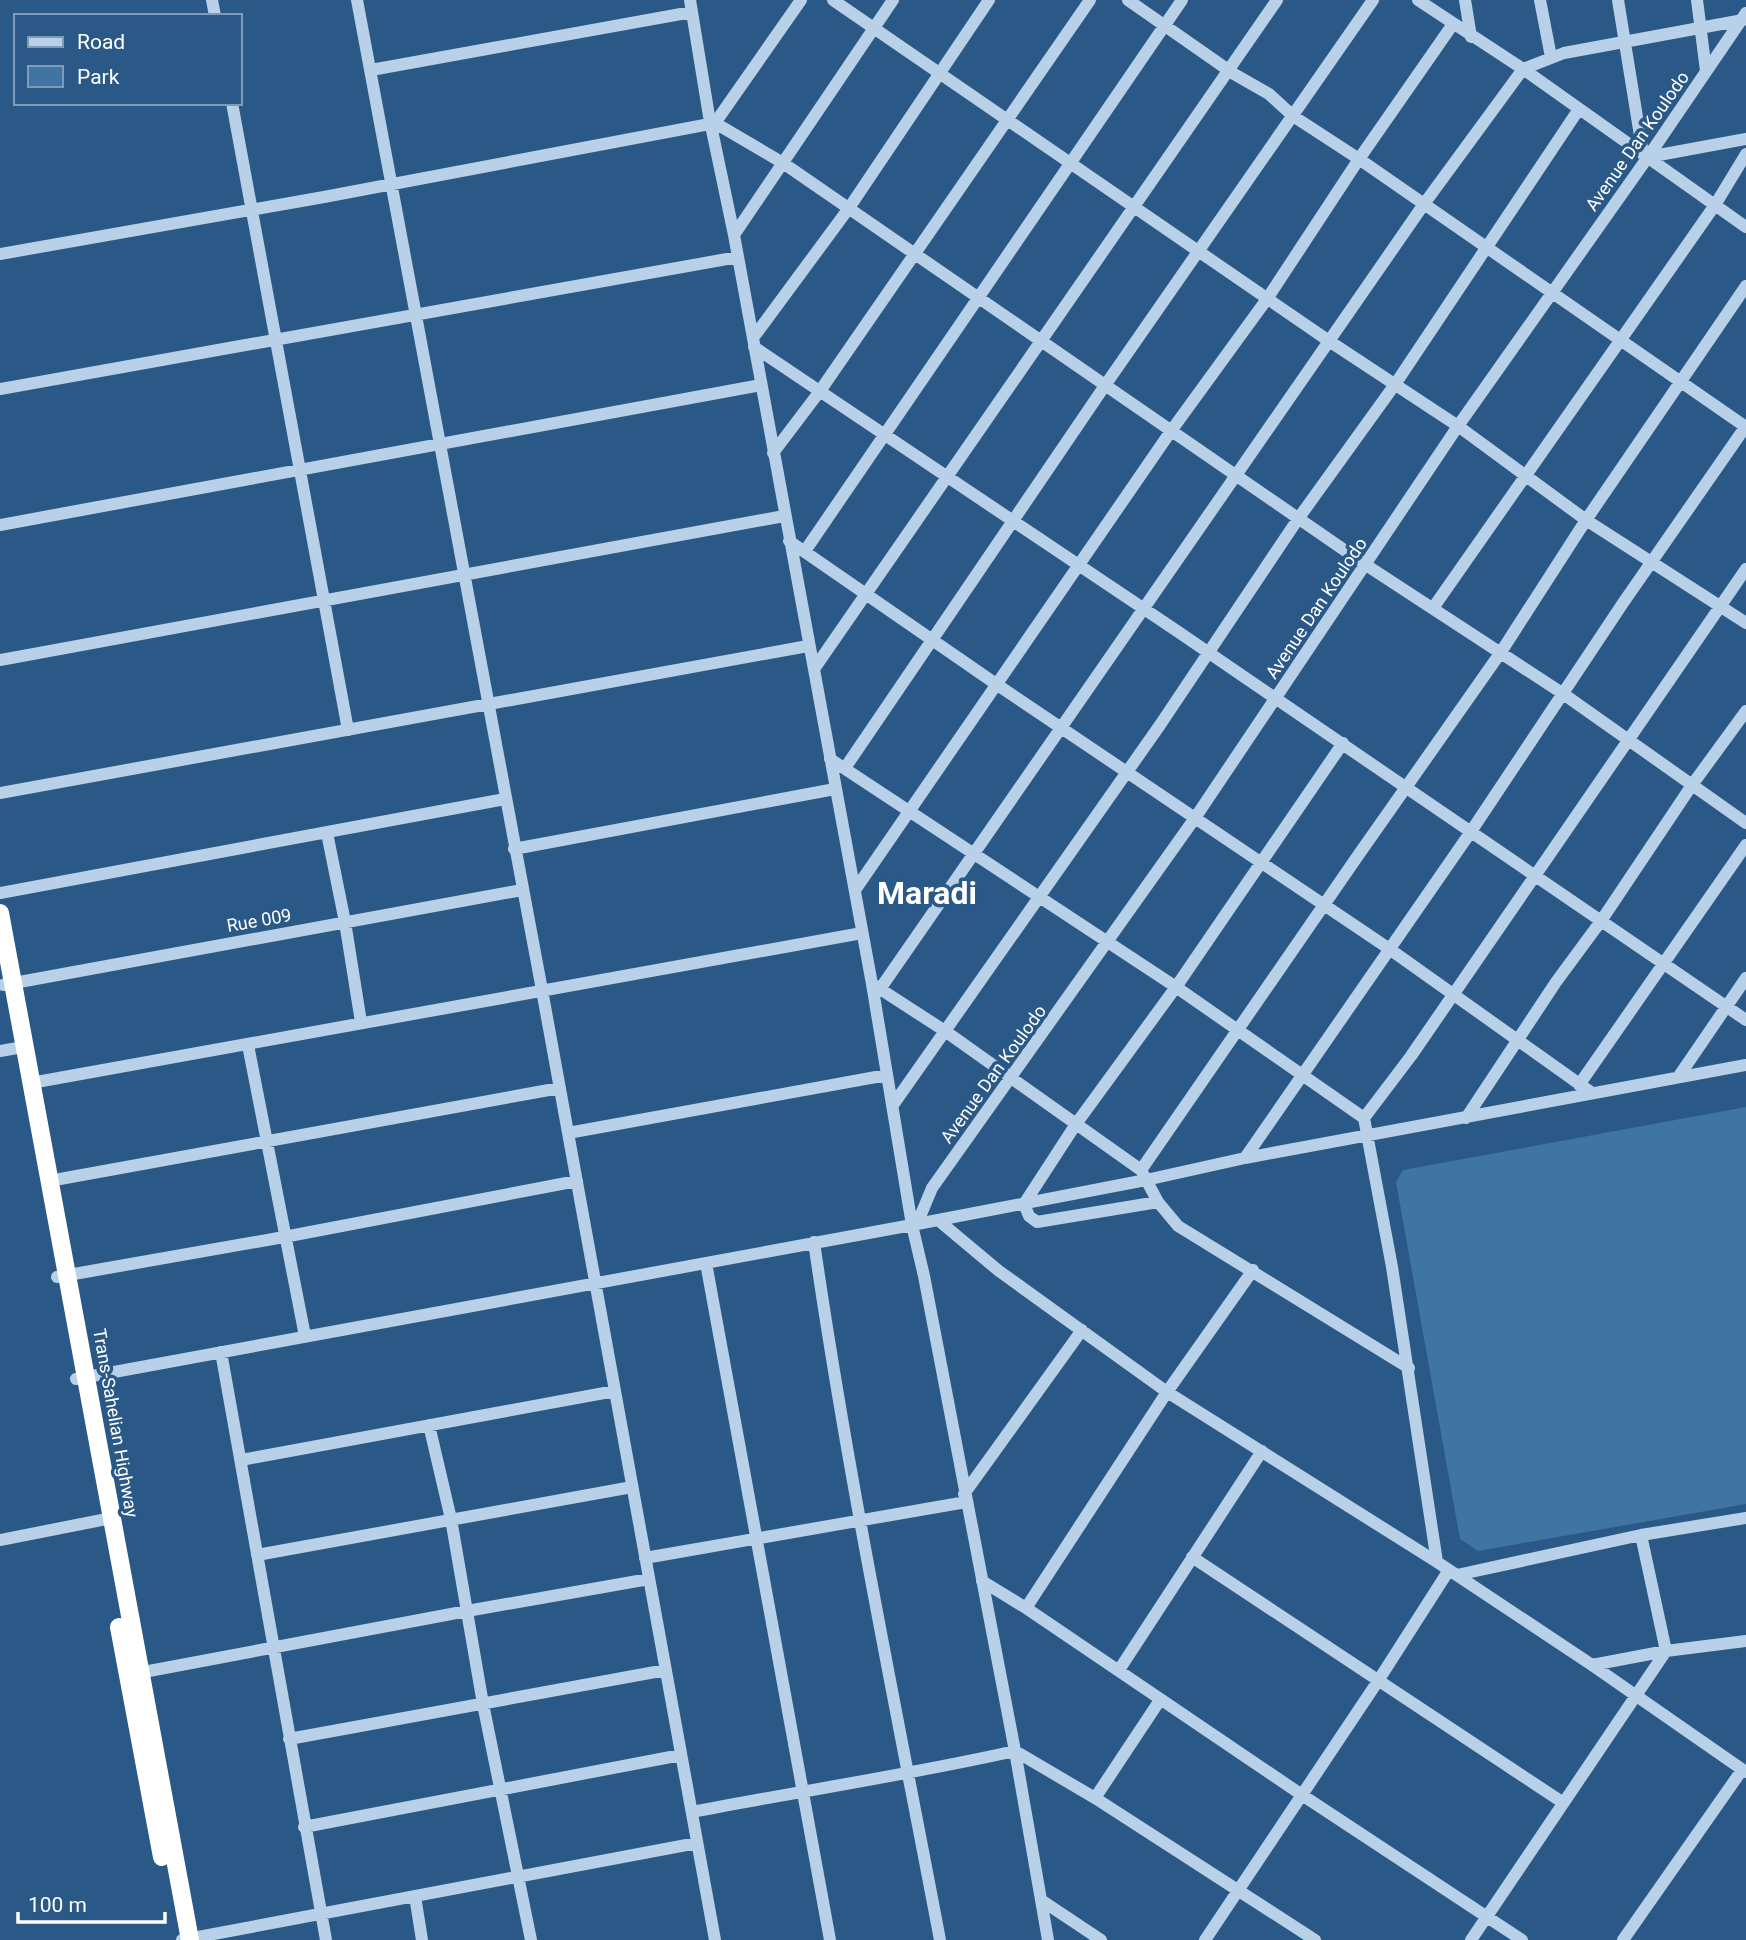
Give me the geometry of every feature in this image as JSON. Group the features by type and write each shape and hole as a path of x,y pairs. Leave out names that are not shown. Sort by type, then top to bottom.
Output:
{"highway":[{"name":"Trans-Sahelian Highway","path":"0,913 13,1049 62,1276 185,1940"},
{"name":"Trans-Sahelian Highway","path":"13,1049 31,1083 49,1181 62,1276"}],"street":[{"path":"357,0 542,990 715,1940"},
{"path":"713,124 801,0"},
{"path":"833,0 1328,341 1396,383 1586,520 1746,623"},
{"path":"734,235 893,0"},
{"path":"753,342 849,208 989,0"},
{"path":"773,453 820,391 1090,0"},
{"path":"1128,0 1269,94 1293,116 1746,426 1562,693 1470,833 1245,1157"},
{"path":"804,551 1182,0"},
{"path":"814,669 1278,0"},
{"path":"845,768 1105,384 1373,0"},
{"path":"1418,0 1523,69 1746,227"},
{"path":"1465,0 1471,37"},
{"path":"1540,0 1551,57"},
{"path":"1618,0 1646,155"},
{"path":"1697,0 1706,71"},
{"path":"371,70 691,6 862,933 876,987 887,1075 914,1225 1015,1751 1048,1940"},
{"path":"876,987 974,855 1328,341 1523,69 1551,57 1744,18"},
{"name":"Avenue Dan Koulodo","path":"914,1225 932,1188 1195,818 1458,426 1744,18"},
{"path":"855,890 1171,431 1267,299 1359,159 1453,24"},
{"path":"232,105 348,730"},
{"path":"893,1105 1127,771 1298,519 1396,383 1579,109"},
{"path":"0,254 713,124 783,163 1298,519 1562,693 1746,823"},
{"path":"1646,155 1746,139"},
{"path":"1433,608 1715,205 1746,154"},
{"path":"0,389 738,257"},
{"path":"1143,1175 1324,904 1501,652 1586,520 1746,286"},
{"path":"753,342 820,391 1343,743 1470,833 1746,1020"},
{"path":"0,525 761,385"},
{"path":"0,660 784,516"},
{"path":"789,541 996,684 1324,904 1592,1093"},
{"path":"1364,1118 1630,741 1746,569"},
{"path":"0,793 808,646"},
{"path":"1466,1118 1692,785 1746,711"},
{"path":"1024,1204 1076,1124 1176,987 1343,743"},
{"path":"830,759 1176,987 1364,1118 1409,1368 1437,1562"},
{"path":"514,849 835,789"},
{"path":"0,893 505,799"},
{"path":"327,833 361,1022"},
{"path":"1579,1084 1746,845"},
{"name":"Rue 009","path":"5,979 522,891"},
{"path":"31,1083 862,933"},
{"path":"1679,1076 1746,978"},
{"path":"876,987 1012,1078 1143,1175 1158,1202 1178,1226 1409,1368"},
{"path":"248,1045 305,1336"},
{"path":"81,1378 914,1225 1024,1204 1143,1175 1746,1065"},
{"path":"568,1133 887,1075"},
{"path":"49,1181 560,1088"},
{"path":"62,1276 577,1181"},
{"path":"1024,1204 1029,1216 1037,1222 1158,1202"},
{"path":"938,1220 999,1271 1167,1392 1437,1562 1744,1771 1623,1940"},
{"path":"814,1242 859,1522 940,1940"},
{"path":"706,1263 830,1940"},
{"path":"1026,1608 1167,1392 1253,1270"},
{"path":"645,1558 859,1522 965,1498 1082,1330"},
{"path":"221,1352 326,1940"},
{"path":"241,1460 615,1391"},
{"path":"429,1425 451,1519 483,1704 531,1940"},
{"path":"1119,1671 1262,1451"},
{"path":"257,1555 632,1487"},
{"path":"1205,1940 1453,1573 1641,1535 1746,1518"},
{"path":"0,1540 106,1519"},
{"path":"1471,1940 1666,1651 1641,1535"},
{"path":"1192,1557 1562,1802"},
{"path":"134,1674 649,1579"},
{"path":"982,1581 1522,1940"},
{"path":"1592,1665 1666,1651 1746,1641"},
{"path":"289,1739 666,1670"},
{"path":"1095,1798 1160,1700"},
{"path":"691,1812 907,1775 1015,1751 1095,1798 1315,1940"},
{"path":"304,1827 681,1755"},
{"path":"185,1940 697,1843"},
{"path":"415,1896 422,1940"},
{"path":"1041,1900 1101,1940"}],"green space":[{"path":"1746,1107 1746,1504 1478,1551 1460,1539 1396,1182 1403,1170"}],"district":[{"name":"Maradi","path":"927,893"}]}
